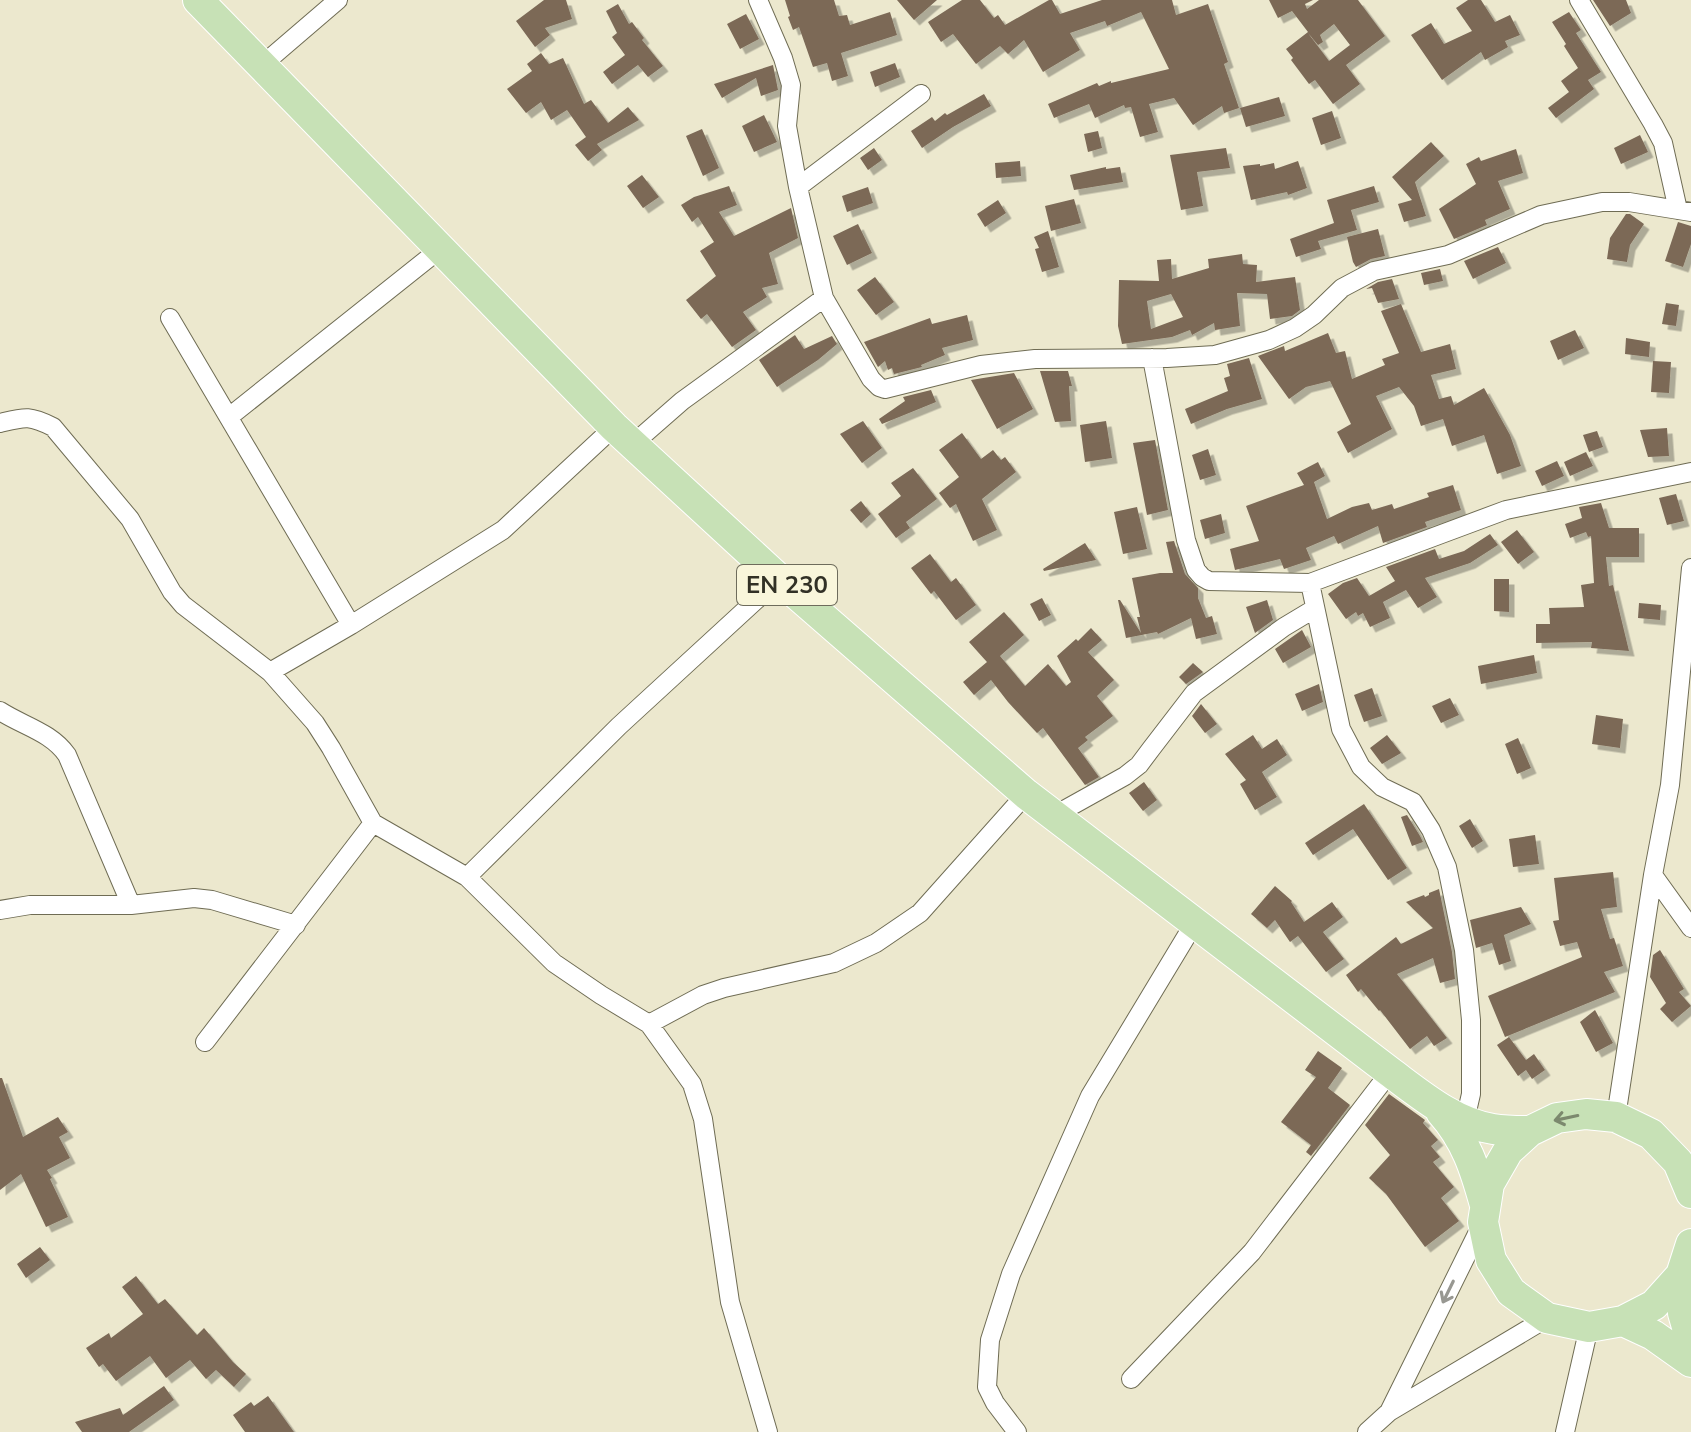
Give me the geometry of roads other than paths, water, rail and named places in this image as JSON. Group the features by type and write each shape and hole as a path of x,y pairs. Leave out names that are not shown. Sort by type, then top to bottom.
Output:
{"main road":[{"name":"EN 230","path":"198,0 624,435 779,579 1026,794 1435,1104 1477,1126 1530,1131"},
{"name":"EN 230","path":"1435,1104 1454,1126 1468,1150 1484,1214"},
{"path":"1681,1275 1654,1305 1623,1321 1589,1327 1547,1318 1511,1292 1491,1260 1484,1214 1489,1184 1508,1151 1530,1131 1557,1118 1586,1114 1616,1117 1651,1134 1678,1162 1691,1193"},
{"path":"1691,1244 1681,1275 1683,1313 1691,1341"},
{"path":"1623,1321 1653,1335 1691,1362"}],"street":[{"path":"261,66 338,0"},
{"path":"758,0 791,85 787,126 824,298 871,379 885,389 981,365 1035,359 1215,355 1269,340 1295,328 1314,315 1342,288 1374,271 1448,255 1541,215 1602,202 1629,202 1684,211 1663,143 1579,0"},
{"path":"798,187 921,94"},
{"path":"229,417 440,249"},
{"path":"270,672 503,530 624,435 682,401 824,298"},
{"path":"170,318 351,625"},
{"path":"1152,358 1186,540 1196,570 1209,581 1310,583 1506,510 1691,472"},
{"path":"0,423 27,417 53,427 130,519 172,592 183,605 270,672 315,723 373,823 467,877 554,963 649,1024 692,1084 703,1119 730,1302 768,1432"},
{"path":"1616,1117 1670,785 1691,568"},
{"path":"467,877 619,726 779,579"},
{"path":"1310,583 1341,729 1361,767 1382,787 1413,802 1431,830 1447,867 1464,950 1471,1020 1471,1094 1465,1120"},
{"path":"1055,815 1139,765 1194,693 1284,627 1314,609"},
{"path":"0,711 39,731 67,755 131,905"},
{"path":"649,1024 703,995 834,963 876,943 920,913 1026,794"},
{"path":"205,1042 373,823"},
{"path":"1653,875 1691,928"},
{"path":"0,910 30,905 131,905 194,898 212,900 296,925"},
{"path":"1017,1432 987,1387 990,1340 1011,1274 1090,1096 1195,922"},
{"path":"1131,1379 1252,1252 1390,1072"},
{"path":"1389,1412 1484,1214"},
{"path":"1367,1432 1389,1412 1547,1318"},
{"path":"1565,1432 1589,1327"}]}
